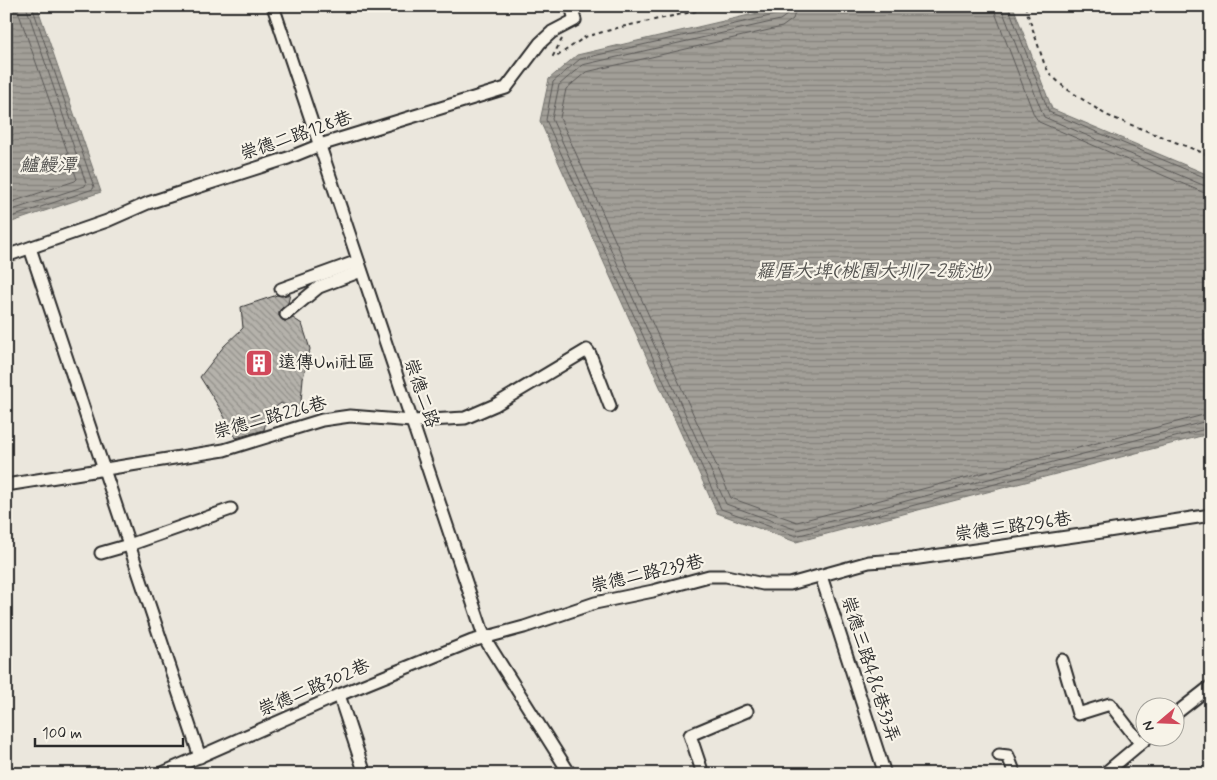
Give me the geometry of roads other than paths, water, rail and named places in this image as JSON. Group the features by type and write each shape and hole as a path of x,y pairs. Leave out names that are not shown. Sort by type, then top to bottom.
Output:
{"street":[{"name":"崇德二路","path":"273,6 485,639 570,774"},
{"name":"崇德二路128巷","path":"6,256 107,221 148,203 320,146 506,88 540,43 552,32 575,20 570,6"},
{"path":"30,248 200,757"},
{"path":"281,289 360,266"},
{"path":"286,314 319,287 360,266"},
{"name":"崇德二路226巷","path":"6,485 224,450 322,420 350,416 412,421 465,418 495,405 587,350 610,406"},
{"path":"101,552 129,545 231,509"},
{"name":"崇德三路296巷","path":"821,576 869,562 922,558 1095,534 1211,515"},
{"name":"崇德二路239巷","path":"485,639 595,602 653,591 709,576 726,576 763,584 790,584 821,576"},
{"name":"崇德三路486巷33弄","path":"821,576 885,774"},
{"name":"崇德二路302巷","path":"160,774 338,695 472,641 485,639"},
{"path":"1062,660 1078,714 1110,704 1134,729"},
{"path":"1184,707 1211,686"},
{"path":"338,695 365,774"},
{"path":"702,774 690,736 747,712"},
{"path":"1104,774 1135,748"},
{"path":"999,755 1008,756 1015,774"}],"water":[{"name":"鱸鰻潭","path":"6,6 37,6 101,192 6,224"},
{"name":"羅厝大埤(桃園大圳7-2號池)","path":"788,6 1013,6 1052,109 1211,176 1211,430 1205,435 796,542 717,513 540,121 549,79 577,55"}],"place":[{"name":"遠傳Uni社區","path":"259,363"}]}
